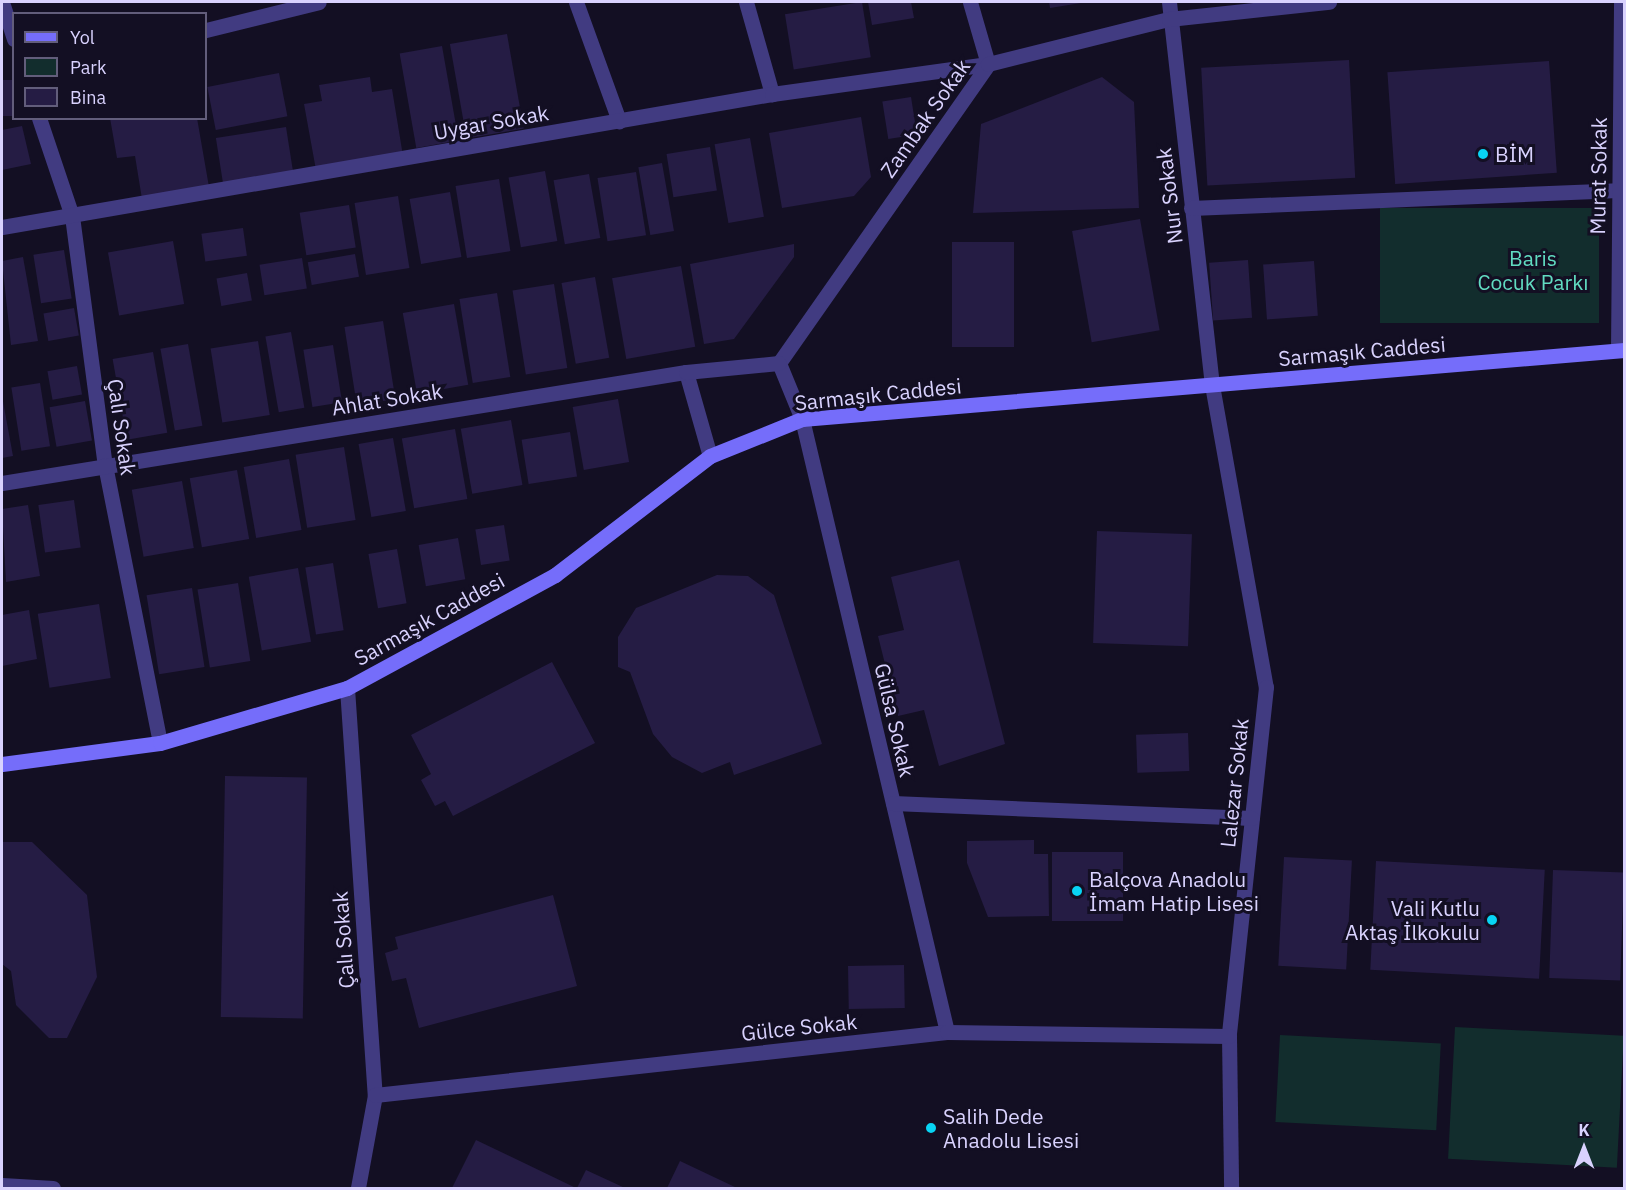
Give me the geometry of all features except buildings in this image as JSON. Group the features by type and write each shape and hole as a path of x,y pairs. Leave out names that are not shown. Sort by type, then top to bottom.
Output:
{"main road":[{"name":"Sarmaşık Caddesi","path":"2,764 160,743 347,688 555,575 710,456 802,419 1621,350"}],"street":[{"path":"2,2 12,33"},
{"path":"207,30 319,2"},
{"path":"576,2 619,121"},
{"path":"746,2 772,94"},
{"path":"970,2 988,63"},
{"name":"Nur Sokak","path":"1169,2 1169,19 1212,385"},
{"name":"Zambak Sokak","path":"780,363 988,63 1169,19 1329,2"},
{"name":"Murat Sokak","path":"1621,2 1618,190 1621,350"},
{"name":"Uygar Sokak","path":"2,227 772,94 988,63"},
{"name":"Çalı Sokak","path":"40,120 72,216 105,465 160,743"},
{"path":"1191,208 1618,190"},
{"name":"Ahlat Sokak","path":"2,483 686,372 780,363"},
{"name":"Gülsa Sokak","path":"780,363 802,419 947,1032"},
{"path":"686,372 710,456"},
{"name":"Lalezar Sokak","path":"1212,385 1266,687 1229,1036 1231,1188"},
{"name":"Çalı Sokak","path":"347,688 375,1095 358,1188"},
{"path":"893,802 1252,818"},
{"name":"Gülce Sokak","path":"375,1095 947,1032 1229,1036"},
{"path":"2,1185 53,1188"}],"green space":[{"name":"Baris Cocuk Parkı","path":"1380,208 1599,208 1599,323 1380,323"},
{"path":"1455,1027 1624,1036 1617,1168 1448,1159"},
{"path":"1280,1035 1441,1043 1436,1130 1275,1122"}],"place":[{"name":"BİM","path":"1483,154"},
{"name":"Balçova Anadolu İmam Hatip Lisesi","path":"1077,891"},
{"name":"Vali Kutlu Aktaş İlkokulu","path":"1492,920"},
{"name":"Salih Dede Anadolu Lisesi","path":"931,1128"}]}
